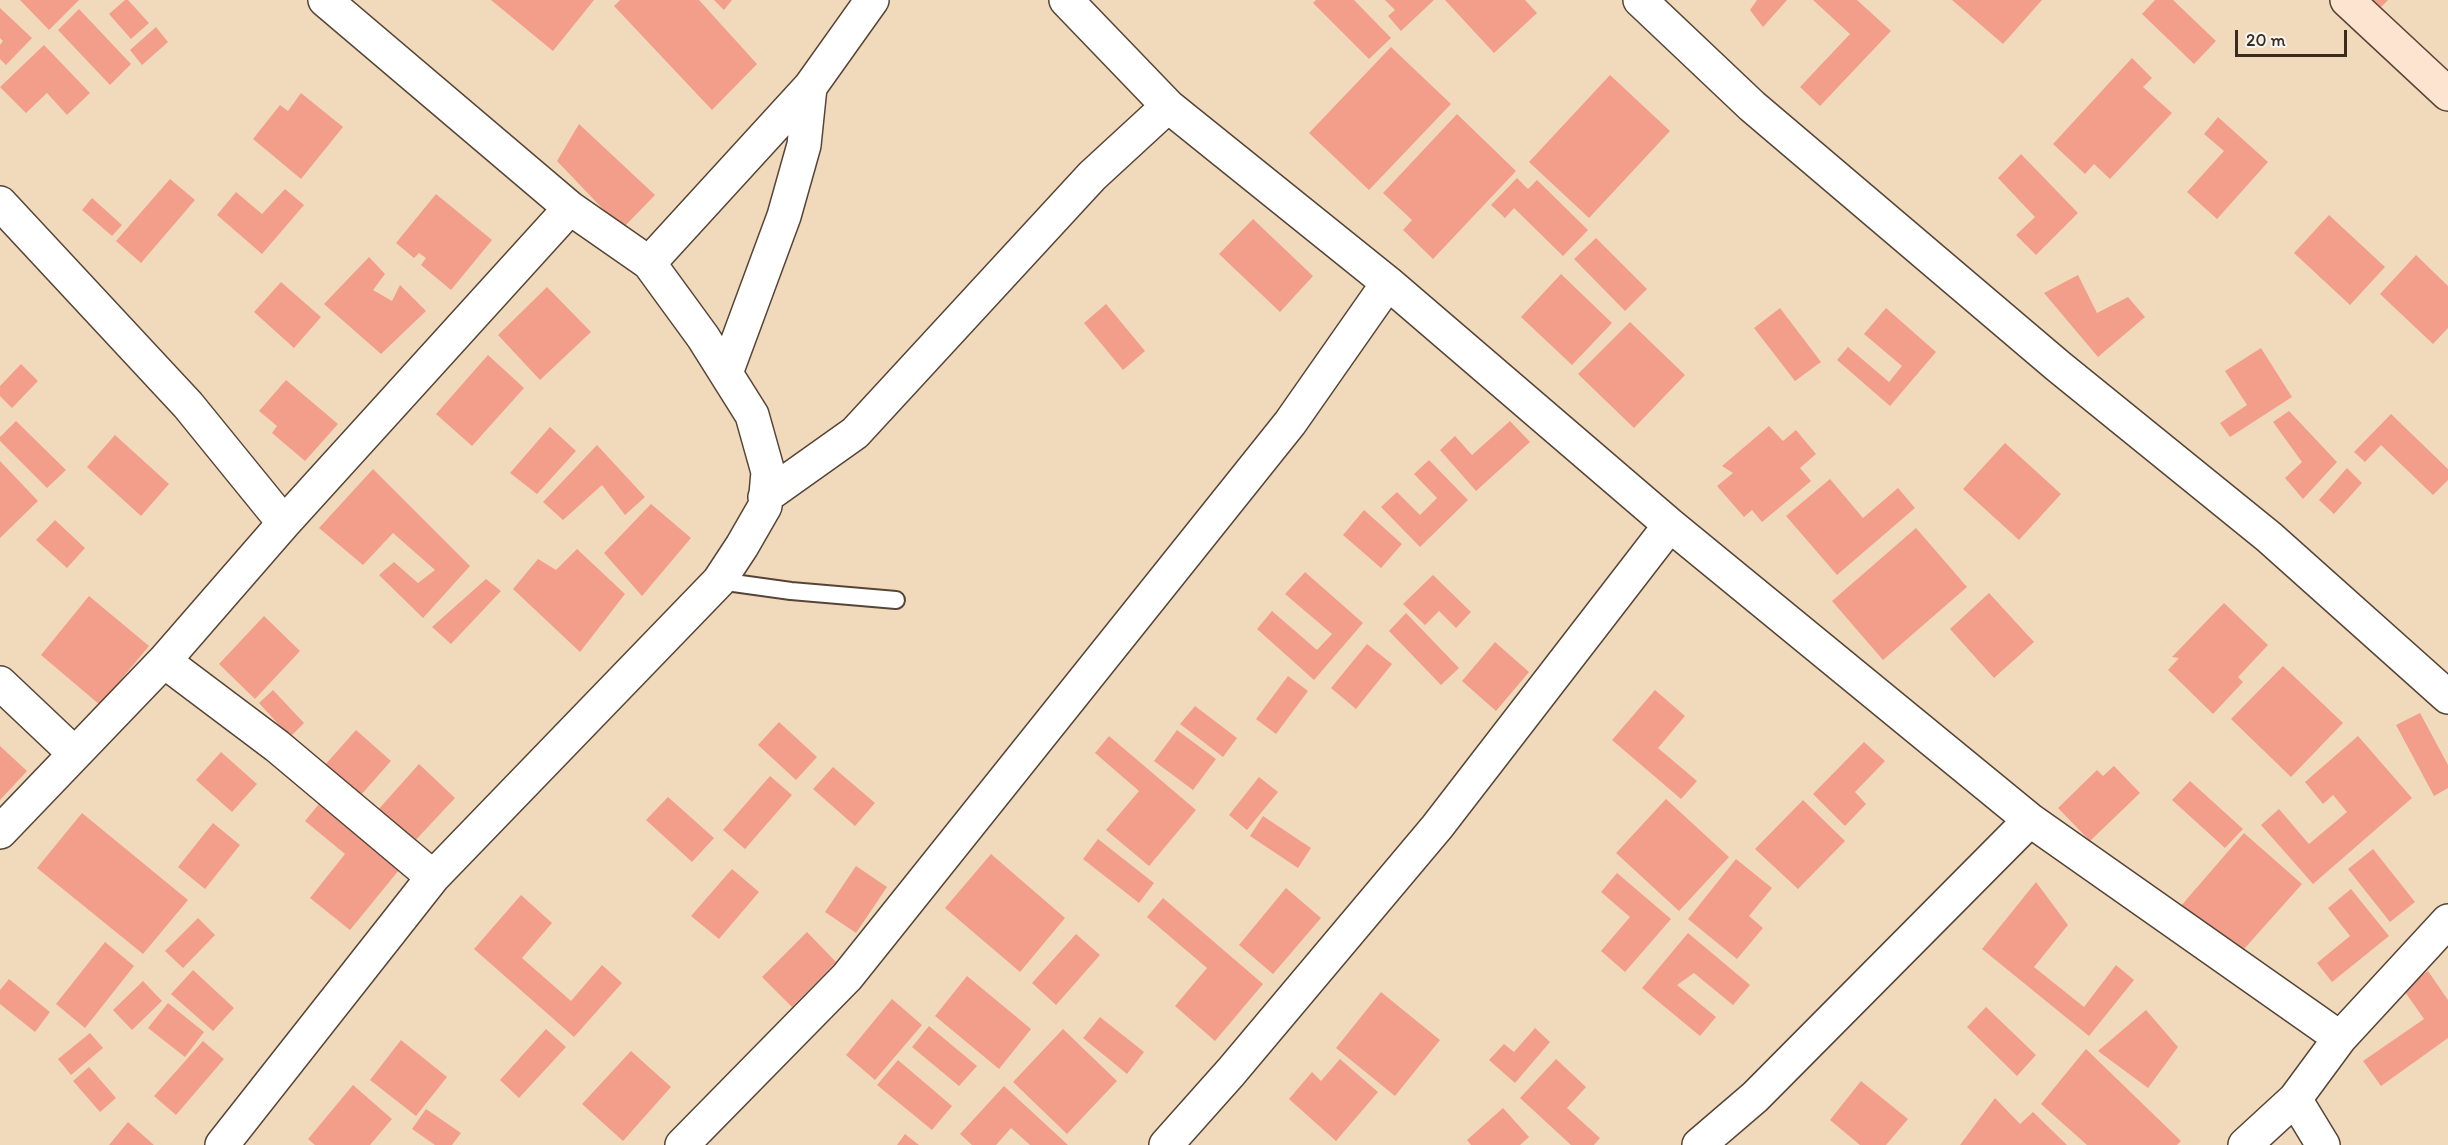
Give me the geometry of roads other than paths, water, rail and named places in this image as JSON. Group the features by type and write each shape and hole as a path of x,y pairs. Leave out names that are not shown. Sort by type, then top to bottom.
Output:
{"street":[{"path":"649,263 810,87 872,0"},
{"path":"1066,0 1168,106 1388,283 1670,525 2030,820 2340,1038"},
{"path":"1640,0 1752,106 2058,366 2269,537 2448,697"},
{"path":"2347,0 2448,94"},
{"path":"222,1145 433,877 719,581 765,506 768,472 752,415 726,373 649,263 570,208 327,1"},
{"path":"726,373 784,216 804,145 810,87"},
{"path":"765,497 855,433 1092,176 1168,106"},
{"path":"0,203 188,405 284,523"},
{"path":"0,832 164,661 284,523 570,208"},
{"path":"682,1145 847,977 1290,423 1388,283"},
{"path":"1166,1145 1231,1072 1437,827 1670,525"},
{"path":"164,661 277,746 433,877"},
{"path":"0,683 75,753"},
{"path":"1699,1145 1755,1097 2030,820"},
{"path":"2245,1145 2295,1099 2340,1038 2448,921"},
{"path":"2295,1099 2323,1145"}],"lane":[{"path":"719,581 791,591 896,600"}]}
